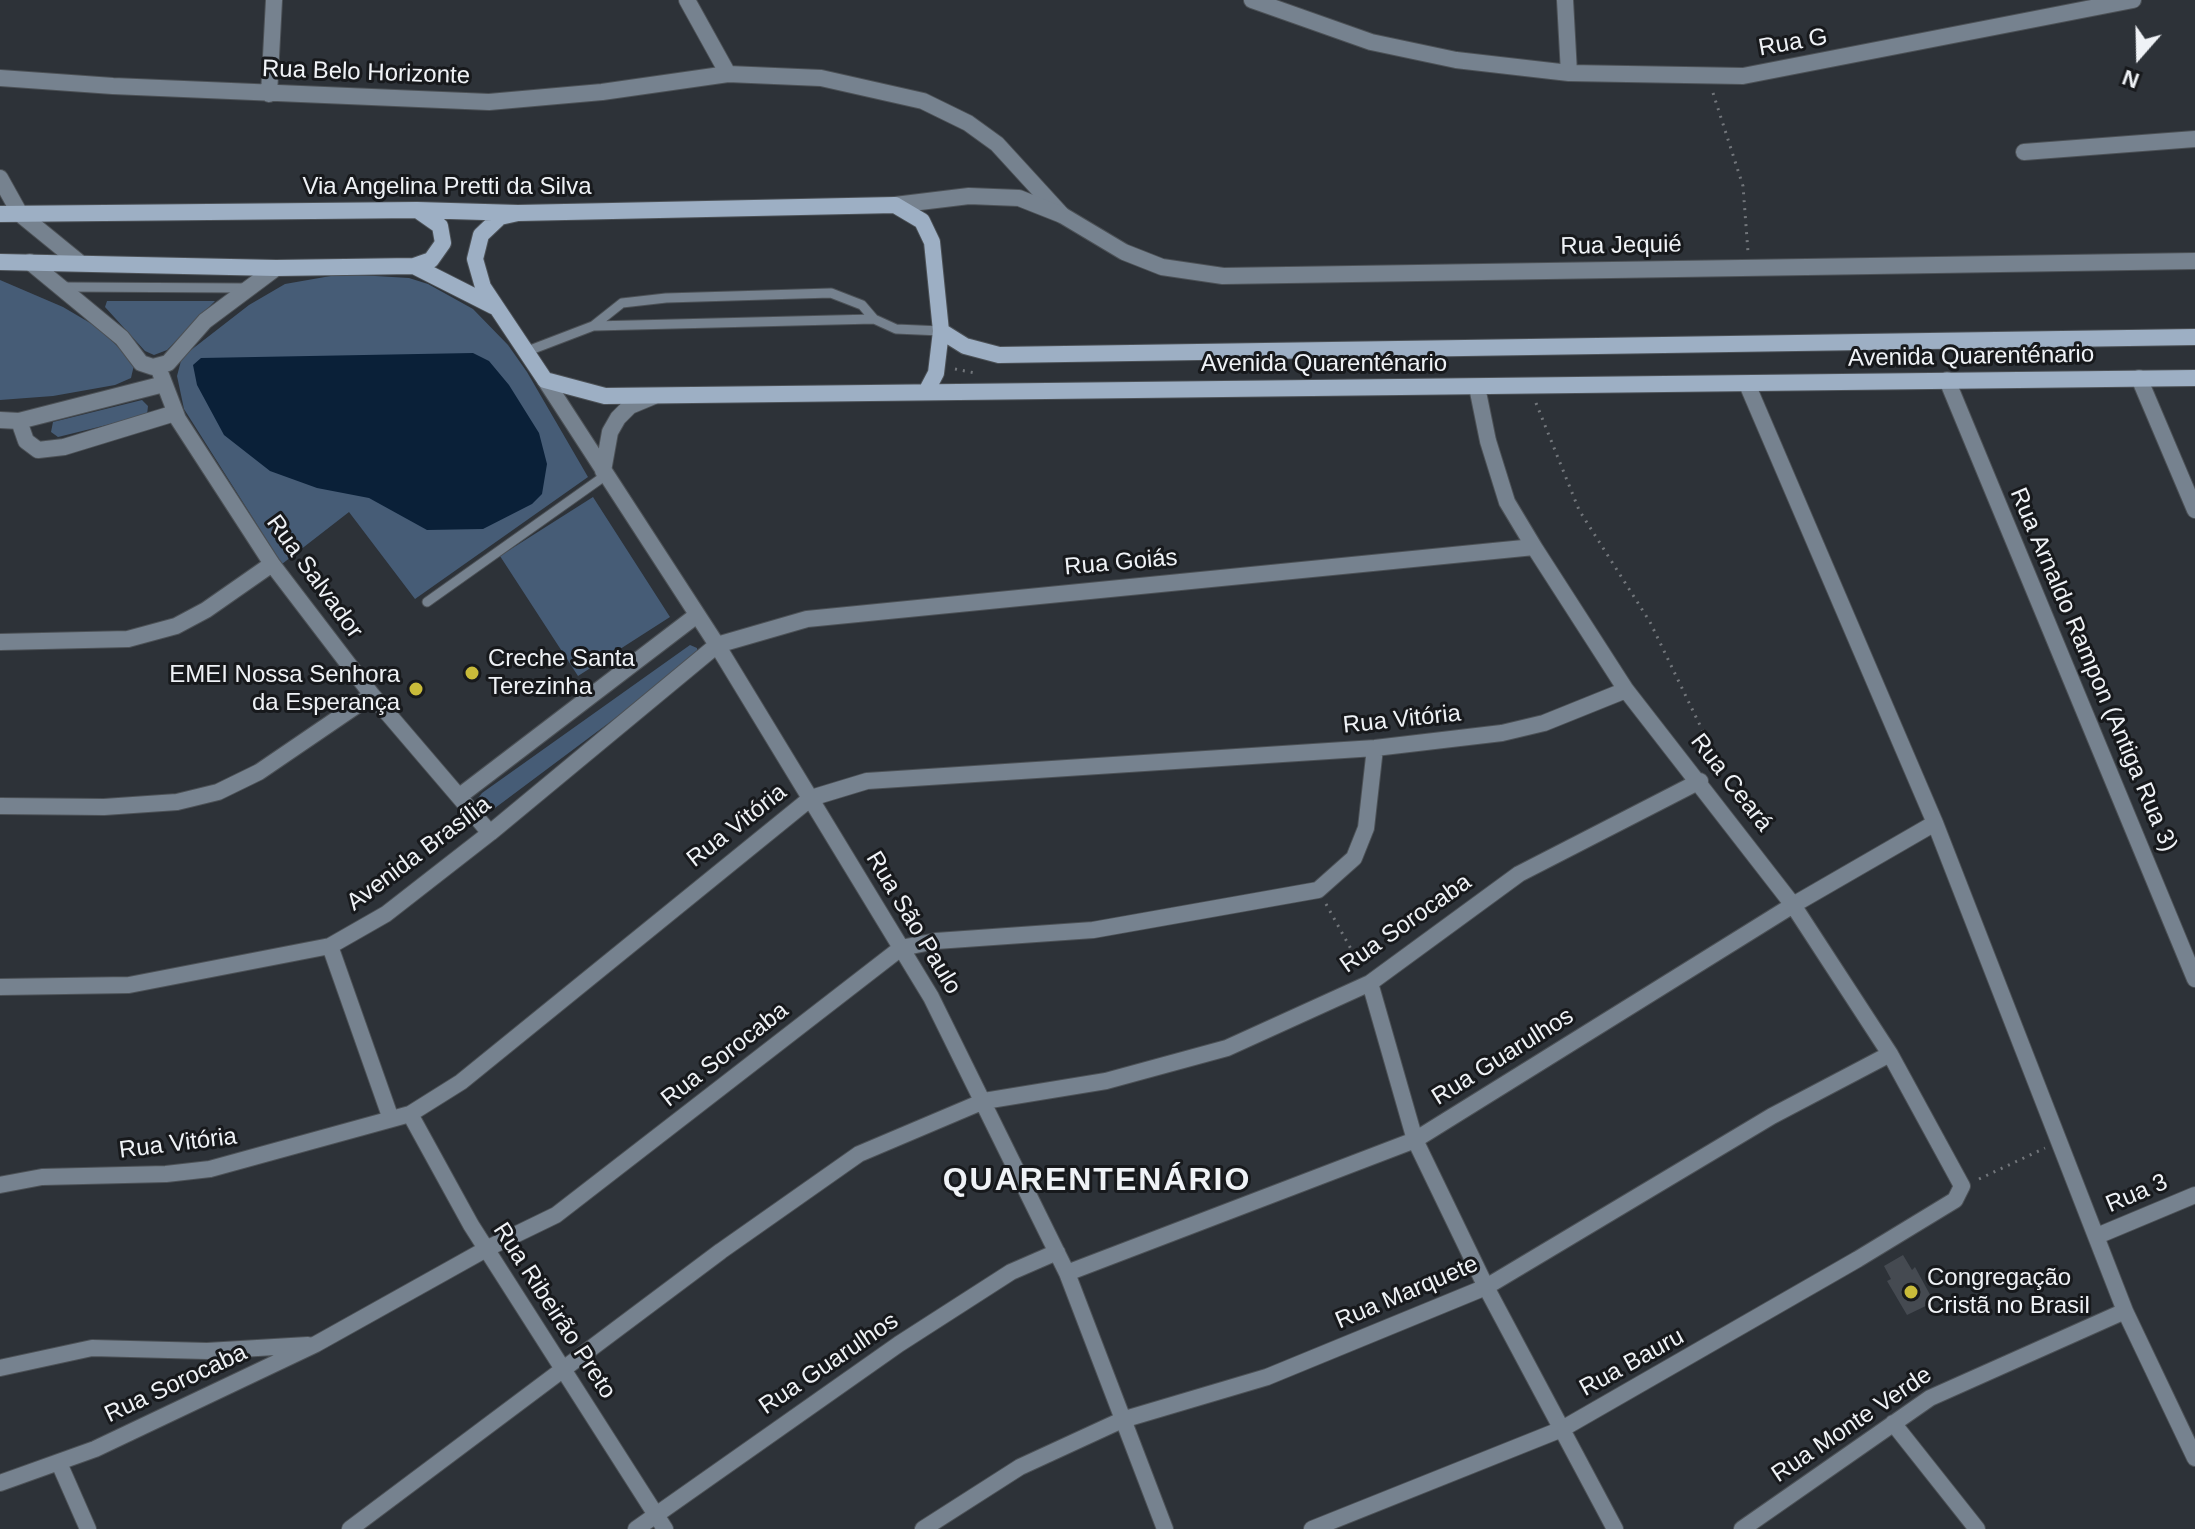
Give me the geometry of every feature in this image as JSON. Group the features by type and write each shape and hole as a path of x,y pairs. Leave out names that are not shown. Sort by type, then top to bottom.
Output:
{"main road":[{"name":"Via Angelina Pretti da Silva","path":"0,214 417,210 518,213 895,205"},
{"path":"895,205 914,214 929,231 941,331 936,373 926,392"},
{"path":"0,262 276,268 414,266 431,260 443,243 436,220 417,210"},
{"path":"518,213 493,222 477,244 475,259 478,274 493,306 545,380"},
{"path":"414,266 493,306"},
{"path":"941,331 965,346 999,355 2195,337"},
{"name":"Avenida Quarenténario","path":"545,380 605,396 2195,378"}],"street":[{"path":"269,94 274,0"},
{"path":"687,0 728,74"},
{"name":"Rua G","path":"1252,0 1371,42 1456,60 1569,73 1743,76 2133,0"},
{"path":"1565,0 1569,73"},
{"name":"Rua Belo Horizonte","path":"0,78 269,94 489,102 602,92 728,74 821,78 923,101 968,123 997,144 1062,215"},
{"path":"2024,152 2195,139"},
{"path":"0,178 20,214 80,263"},
{"path":"895,205 994,195 1019,198 1062,215"},
{"name":"Rua Jequié","path":"1062,215 1124,252 1162,267 1223,276 2195,261"},
{"path":"30,262 122,338 141,363 158,367 168,363 205,321 276,268"},
{"name":"Rua Salvador","path":"158,367 175,413 272,564 372,695 461,795 490,833"},
{"path":"2139,378 2195,510"},
{"name":"Rua São Paulo","path":"545,380 717,645 931,997 1067,1273 1165,1529"},
{"name":"Rua Arnaldo Rampon (Antiga Rua 3)","path":"1947,380 2195,979"},
{"path":"0,420 19,421 164,384"},
{"path":"1747,384 1935,823 2125,1311 2195,1458"},
{"name":"Rua Ceará","path":"1477,387 1488,441 1507,502 1626,690 1700,781 1793,905 1890,1054 1959,1193"},
{"path":"604,473 610,432 618,418 630,406 657,394"},
{"path":"19,421 26,441 38,450 64,447 175,413"},
{"name":"Rua Goiás","path":"717,645 839,614 1534,547"},
{"path":"0,642 128,639 176,626 206,610 272,564"},
{"name":"Avenida Brasília","path":"461,795 697,615"},
{"name":"Avenida Brasília","path":"0,987 129,985 330,946 386,914 490,833 717,645"},
{"name":"Rua Vitória","path":"0,1185 42,1177 128,1176 210,1169 410,1114 461,1082 811,798 867,781 1375,748 1502,733 1544,723 1626,690"},
{"path":"0,806 133,805 177,802 218,792 259,772 372,695"},
{"path":"1318,890 1354,858 1366,828 1375,748"},
{"name":"Rua Sorocaba","path":"350,1529 562,1369 859,1154 984,1101 1106,1081 1227,1048 1370,983 1519,874 1700,781"},
{"name":"Rua Guarulhos","path":"1067,1273 1415,1140 1793,905 1935,823"},
{"name":"Rua Sorocaba","path":"0,1483 59,1463 316,1344 488,1248 556,1215 901,948 936,941 1093,930 1318,890"},
{"path":"330,946 391,1119"},
{"path":"1370,983 1415,1140 1486,1287 1615,1529"},
{"name":"Rua Marquete","path":"923,1529 1020,1467 1122,1420 1267,1377 1486,1287 1772,1116 1890,1054"},
{"name":"Rua Ribeirão Preto","path":"410,1114 471,1225 665,1529"},
{"name":"Rua Bauru","path":"1312,1529 1562,1429 1653,1379 1959,1193"},
{"name":"Rua 3","path":"2097,1236 2195,1195"},
{"name":"Rua Guarulhos","path":"636,1529 899,1344 1011,1272 1057,1252"},
{"name":"Rua Monte Verde","path":"1750,1527 1930,1398 2125,1311"},
{"path":"0,1368 92,1348 207,1351 316,1344"},
{"path":"1893,1423 1977,1529"},
{"path":"59,1463 88,1529"}],"lane":[{"path":"60,287 249,288"},
{"path":"525,352 593,326 622,303 743,294 831,293 862,305 874,319 896,329 941,331"},
{"path":"593,326 874,319"},
{"path":"427,602 604,473"}],"path":[{"path":"1708,75 1743,186 1750,268"},
{"path":"1529,385 1579,510 1650,622 1710,746 1713,757 1700,781"},
{"path":"1318,890 1370,983"},
{"path":"1959,1193 2059,1142"}],"shaded area":[{"path":"342,274 409,278 428,284 473,309 508,345 527,372 588,477 415,599 349,512 282,564 184,409 177,376 182,357 249,305 285,284"},
{"path":"0,280 63,307 97,327 130,358 134,365 131,378 115,385 53,396 0,400"},
{"path":"107,301 215,301 167,350 154,355 145,351 105,307"},
{"path":"473,353 489,361 509,385 539,433 547,464 542,494 532,504 483,529 427,530 369,498 317,488 270,471 224,435 197,385 193,365 201,358"},
{"path":"142,400 148,406 147,415 58,437 51,432 53,422"},
{"path":"593,497 670,617 578,676 500,556"},
{"path":"690,645 697,648 697,657 491,811 480,810 476,801 482,793"}],"building":[{"name":"Congregação Cristã no Brasil","path":"1903,1255 1912,1270 1915,1267 1934,1302 1907,1315 1887,1281 1891,1279 1884,1266"}],"place":[{"name":"Creche Santa Terezinha","path":"472,673"},
{"name":"EMEI Nossa Senhora da Esperança","path":"416,689"},
{"name":"Congregação Cristã no Brasil","path":"1911,1292"}],"district":[{"name":"QUARENTENÁRIO","path":"1097,1181"}]}
